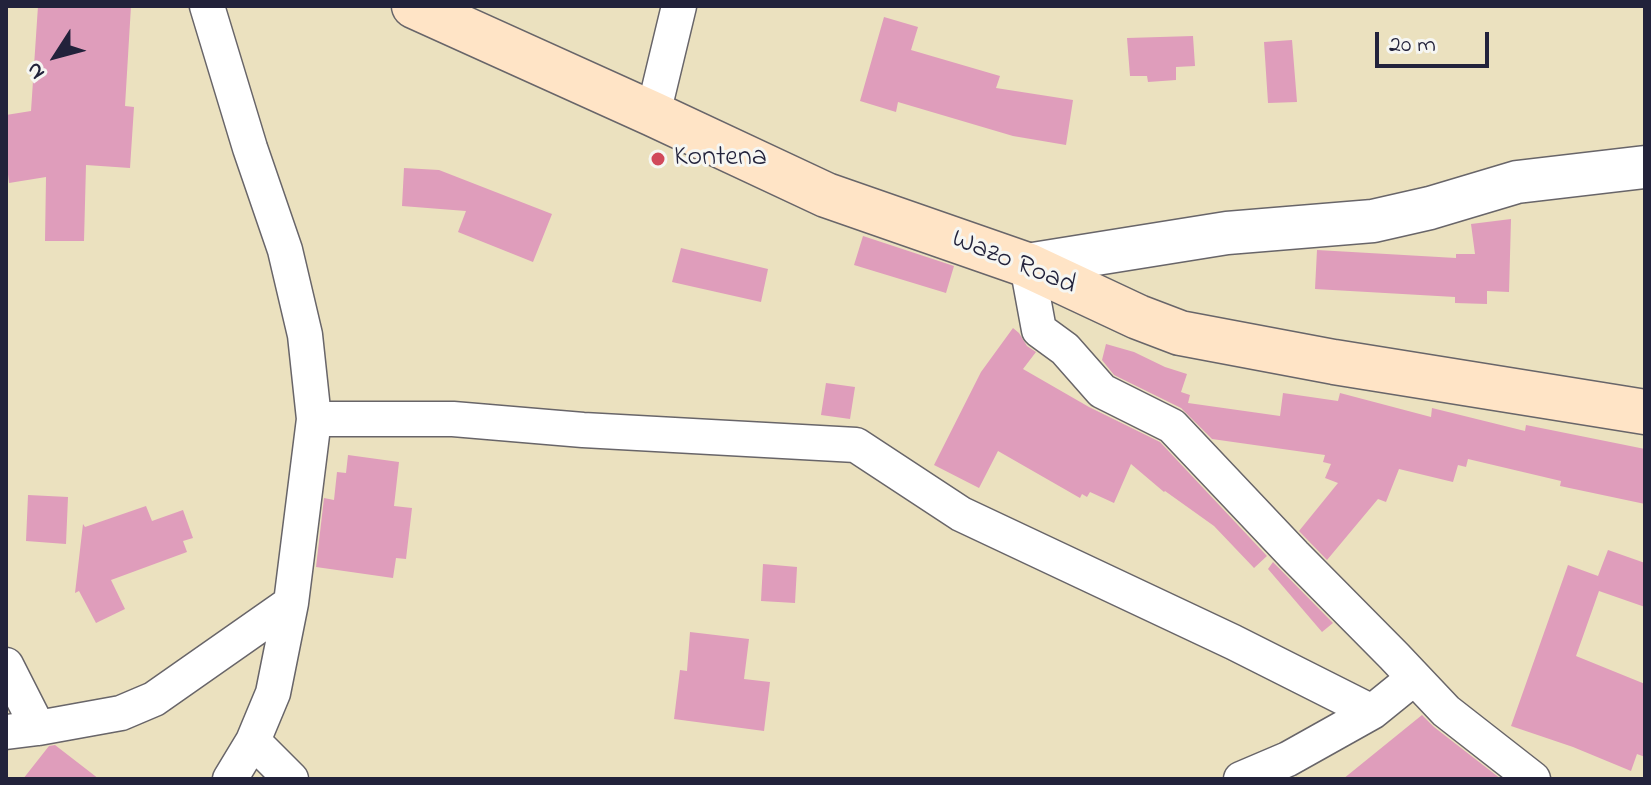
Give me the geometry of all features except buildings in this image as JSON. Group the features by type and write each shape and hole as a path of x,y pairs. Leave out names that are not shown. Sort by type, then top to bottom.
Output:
{"main road":[{"name":"Wazo Road","path":"414,6 826,195 1027,265 1138,317 1180,333 1334,362 1645,412"}],"street":[{"path":"207,6 285,250 305,335 314,419 291,603 273,693 253,741 230,779"},
{"path":"653,114 679,6"},
{"path":"1533,779 1446,711 1172,426 1102,391 1065,349 1039,330 1027,265 1227,233 1373,221 1517,182 1645,167"},
{"path":"314,419 453,419 583,430 856,445 961,514 1233,642 1372,712"},
{"path":"6,665 22,730 121,713 154,699 291,603"},
{"path":"1241,779 1288,759 1372,712 1414,678"},
{"path":"253,741 291,779"}],"place":[{"name":"Kontena","path":"658,159"}]}
